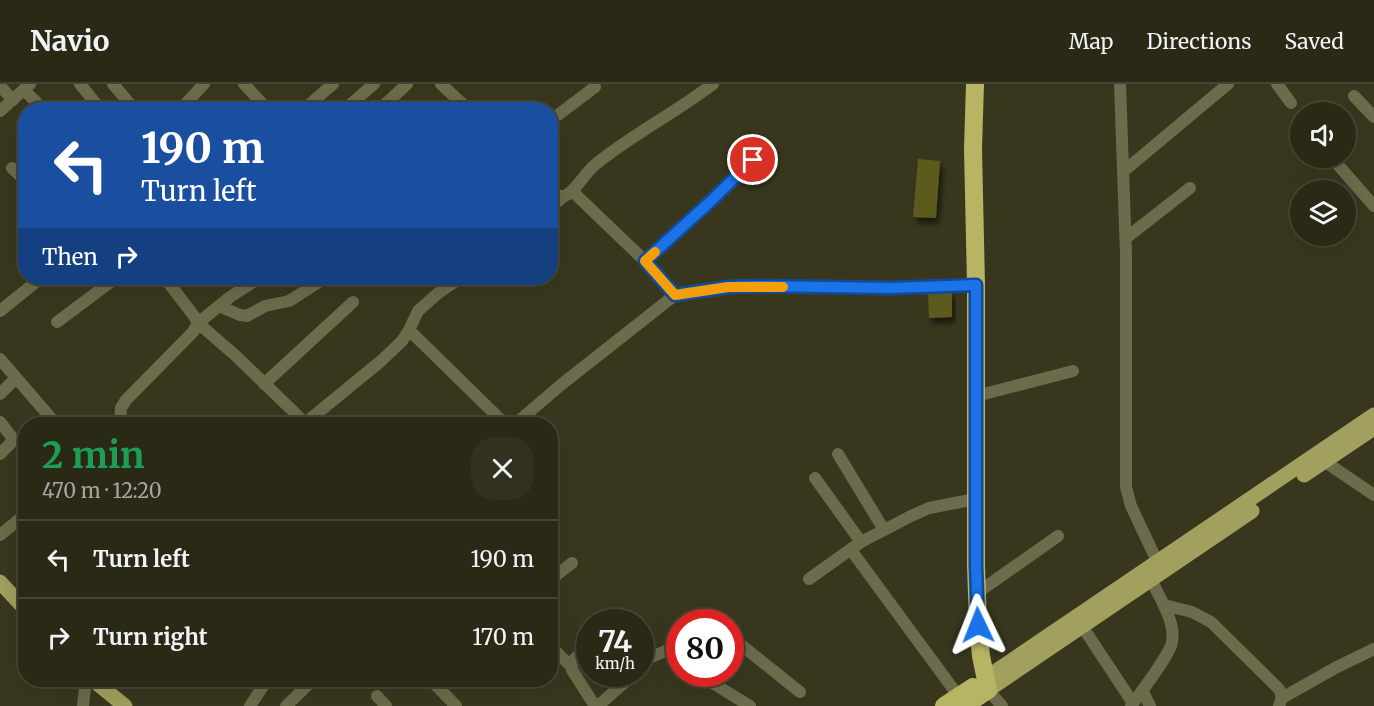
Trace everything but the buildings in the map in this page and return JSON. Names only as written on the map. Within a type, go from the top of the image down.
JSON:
[{"type":"highway","points":[[959,704],[987,684],[981,656],[976,592],[976,285],[972,149],[975,84]]},
{"type":"main road","points":[[987,684],[1082,626],[1151,579],[1320,458],[1374,415]]},
{"type":"main road","points":[[987,684],[1157,561],[1320,458],[1374,428]]},
{"type":"main road","points":[[1,584],[18,602]]},
{"type":"main road","points":[[102,687],[125,706]]},
{"type":"street","points":[[80,84],[95,102]]},
{"type":"street","points":[[113,84],[128,102]]},
{"type":"street","points":[[189,102],[204,84]]},
{"type":"street","points":[[244,84],[261,102]]},
{"type":"street","points":[[312,102],[333,84]]},
{"type":"street","points":[[353,102],[374,84]]},
{"type":"street","points":[[388,102],[407,84]]},
{"type":"street","points":[[441,84],[460,102]]},
{"type":"street","points":[[558,202],[594,165],[713,84]]},
{"type":"street","points":[[1120,84],[1126,238],[1126,487],[1131,506],[1157,561]]},
{"type":"street","points":[[1124,171],[1228,84]]},
{"type":"street","points":[[1278,84],[1290,102]]},
{"type":"street","points":[[0,86],[13,100]]},
{"type":"street","points":[[0,111],[27,87],[38,102]]},
{"type":"street","points":[[558,115],[595,87]]},
{"type":"street","points":[[1354,96],[1374,117]]},
{"type":"street","points":[[645,261],[753,160]]},
{"type":"street","points":[[12,168],[18,174]]},
{"type":"street","points":[[1341,168],[1374,206]]},
{"type":"street","points":[[1126,238],[1190,188]]},
{"type":"street","points":[[558,194],[568,194],[645,261],[675,295]]},
{"type":"street","points":[[0,311],[32,285]]},
{"type":"street","points":[[57,322],[107,285]]},
{"type":"street","points":[[170,285],[198,323],[299,417]]},
{"type":"street","points":[[121,417],[121,408],[126,400],[193,332],[198,323],[248,285]]},
{"type":"street","points":[[219,306],[248,316],[265,306],[294,298],[314,285]]},
{"type":"street","points":[[313,417],[402,341],[418,311],[450,285]]},
{"type":"street","points":[[523,417],[675,295],[728,287],[756,286],[890,288],[976,285]]},
{"type":"street","points":[[264,384],[353,302]]},
{"type":"street","points":[[409,330],[498,417]]},
{"type":"street","points":[[0,359],[50,417]]},
{"type":"street","points":[[976,396],[1073,371]]},
{"type":"street","points":[[0,394],[16,378]]},
{"type":"street","points":[[0,422],[11,436],[12,442],[0,454]]},
{"type":"street","points":[[838,454],[884,530]]},
{"type":"street","points":[[1320,458],[1374,495]]},
{"type":"street","points":[[815,478],[856,546],[959,704]]},
{"type":"street","points":[[808,579],[856,546],[929,508],[976,499]]},
{"type":"street","points":[[0,535],[18,520]]},
{"type":"street","points":[[976,592],[1058,536]]},
{"type":"street","points":[[558,574],[572,563]]},
{"type":"street","points":[[1082,626],[1132,705],[1172,644],[1173,634],[1168,614],[1151,579]]},
{"type":"street","points":[[1164,605],[1192,612],[1211,622],[1278,688],[1281,692],[1281,702]]},
{"type":"street","points":[[744,647],[800,692]]},
{"type":"street","points":[[1281,702],[1335,668],[1374,649]]},
{"type":"street","points":[[654,656],[666,651]]},
{"type":"street","points":[[558,654],[571,666],[596,706],[619,687]]},
{"type":"street","points":[[571,666],[576,658]]},
{"type":"street","points":[[987,684],[1002,706]]},
{"type":"street","points":[[82,706],[85,687]]},
{"type":"street","points":[[250,706],[262,687]]},
{"type":"street","points":[[286,706],[306,687]]},
{"type":"street","points":[[438,687],[456,706]]},
{"type":"street","points":[[719,687],[750,706]]},
{"type":"street","points":[[1142,690],[1150,706]]},
{"type":"street","points":[[377,696],[386,706]]},
{"type":"slow traffic","points":[[655,252],[645,261],[675,295],[728,287],[783,287]]},
{"type":"route","points":[[753,160],[645,261],[675,295],[728,287],[756,286],[890,288],[976,285],[978,625]]}]
